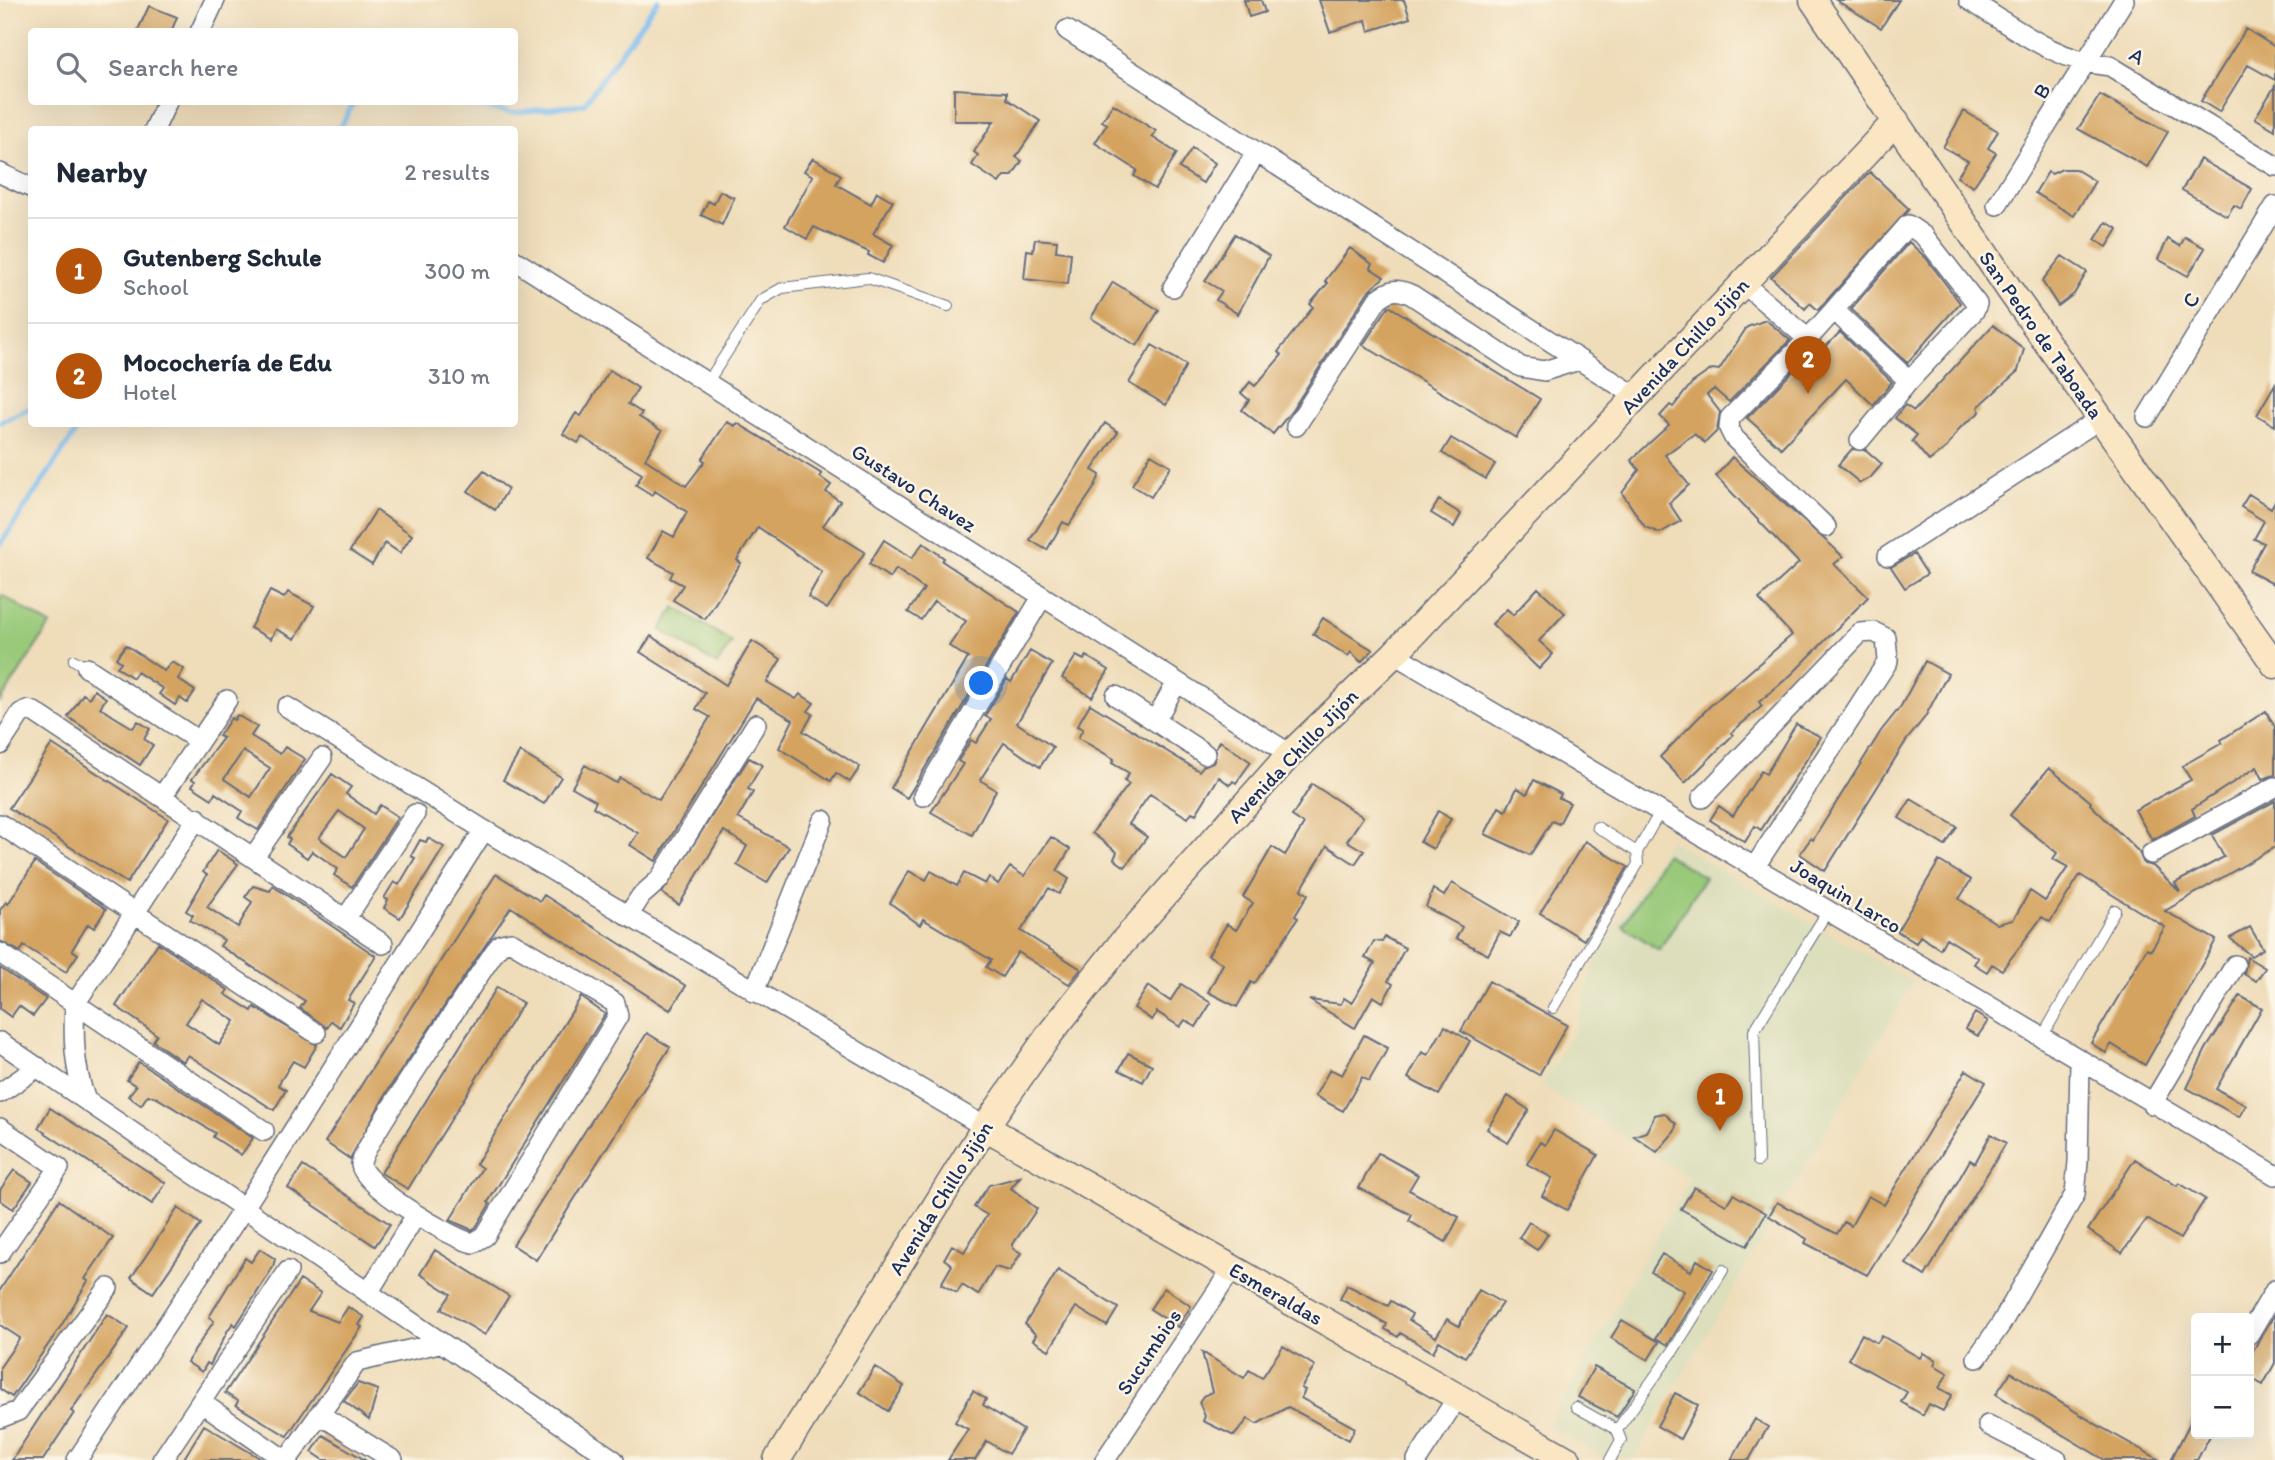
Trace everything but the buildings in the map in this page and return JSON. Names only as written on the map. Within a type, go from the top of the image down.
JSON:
[{"type":"street","points":[[202,28],[215,0]]},
{"type":"street","name":"San Pedro de Taboada","points":[[1814,0],[2100,419],[2275,666]]},
{"type":"street","name":"A","points":[[1969,0],[2060,56],[2086,64],[2110,66],[2275,166]]},
{"type":"street","name":"B","points":[[1997,205],[2124,0]]},
{"type":"street","points":[[1067,30],[1637,397]]},
{"type":"street","points":[[156,126],[166,105]]},
{"type":"street","name":"Avenida Chillo Jijón","points":[[777,1460],[985,1127],[1049,1035],[1121,944],[1290,754],[1394,654],[1896,121]]},
{"type":"street","points":[[1173,286],[1256,153]]},
{"type":"street","points":[[0,173],[28,186]]},
{"type":"street","name":"C","points":[[2147,417],[2275,206]]},
{"type":"street","points":[[1826,527],[1734,438],[1728,425],[1730,418],[1808,339],[1908,225],[1924,236],[1977,304],[1974,311],[1909,381],[1860,440]]},
{"type":"street","name":"Gustavo Chavez","points":[[518,263],[1290,754]]},
{"type":"street","points":[[1744,284],[1808,339]]},
{"type":"street","points":[[1296,426],[1378,299],[1389,290],[1400,289],[1412,295],[1521,367],[1544,371],[1579,360]]},
{"type":"street","points":[[1834,310],[1909,381]]},
{"type":"street","points":[[1888,556],[2100,419]]},
{"type":"street","points":[[923,796],[1042,597]]},
{"type":"street","points":[[1702,798],[1860,633],[1874,632],[1886,638],[1888,661],[1754,868]]},
{"type":"street","name":"Joaquìn Larco","points":[[1394,654],[2275,1175]]},
{"type":"street","points":[[81,664],[199,741]]},
{"type":"street","points":[[1156,721],[1177,682]]},
{"type":"street","points":[[1116,696],[1205,754]]},
{"type":"street","points":[[163,795],[227,700]]},
{"type":"street","points":[[287,707],[484,830],[985,1127]]},
{"type":"street","points":[[0,745],[21,713],[27,710],[34,712],[163,795],[383,944]]},
{"type":"street","points":[[628,916],[641,896],[659,880],[756,724]]},
{"type":"street","points":[[254,857],[322,758]]},
{"type":"street","points":[[2151,854],[2275,787]]},
{"type":"street","points":[[345,918],[415,814]]},
{"type":"street","points":[[85,1098],[77,1076],[73,1033],[75,1004],[197,818]]},
{"type":"street","points":[[754,992],[823,820]]},
{"type":"street","points":[[0,824],[316,1033]]},
{"type":"street","points":[[77,1460],[244,1208],[484,830]]},
{"type":"street","points":[[511,942],[519,945],[615,1003],[618,1016],[615,1025],[485,1236],[473,1244],[464,1242],[416,1215],[364,1175],[363,1156],[501,944],[511,942]]},
{"type":"street","points":[[0,953],[264,1131]]},
{"type":"street","points":[[2152,1104],[2235,965]]},
{"type":"street","points":[[0,1042],[614,1460]]},
{"type":"street","points":[[1977,1358],[2001,1324],[2075,1194],[2080,1062]]},
{"type":"street","points":[[0,1093],[38,1067]]},
{"type":"street","name":"Esmeraldas","points":[[985,1127],[1568,1460]]},
{"type":"street","points":[[0,1128],[58,1168],[0,1253]]},
{"type":"street","points":[[368,1293],[416,1215]]},
{"type":"street","name":"Sucumbios","points":[[1105,1460],[1232,1269]]},
{"type":"street","points":[[162,1460],[288,1271]]},
{"type":"street","points":[[0,1418],[18,1411],[108,1288]]},
{"type":"street","points":[[2254,1326],[2275,1290]]},
{"type":"street","points":[[202,1403],[286,1460],[357,1362],[439,1343]]},
{"type":"street","points":[[1416,1460],[1457,1398]]},
{"type":"street","points":[[319,1414],[393,1460]]},
{"type":"street","points":[[1988,1425],[2057,1460]]},
{"type":"lane","points":[[707,383],[761,300],[782,288],[868,278],[948,306]]},
{"type":"lane","points":[[1553,1008],[1638,864],[1637,852],[1660,812]]},
{"type":"lane","points":[[1597,827],[1637,852]]},
{"type":"lane","points":[[2041,1038],[2115,910]]},
{"type":"lane","points":[[1758,1161],[1754,1031],[1827,912]]},
{"type":"lane","points":[[1617,1430],[1673,1350],[1723,1270]]},
{"type":"lane","points":[[1576,1407],[1617,1430],[1621,1440],[1609,1460]]},
{"type":"shaded area","points":[[1669,840],[1913,982],[1633,1460],[1614,1455],[1608,1460],[1548,1426],[1690,1178],[1541,1085],[1576,1027],[1595,961]]},
{"type":"green space","points":[[2,595],[50,625],[0,702],[0,598]]},
{"type":"green space","points":[[675,607],[732,642],[717,665],[661,630]]},
{"type":"green space","points":[[1665,854],[1705,877],[1659,950],[1623,926]]},
{"type":"waterway","points":[[473,105],[511,113],[584,104],[658,0]]},
{"type":"waterway","points":[[341,126],[352,105]]},
{"type":"waterway","points":[[0,422],[28,409]]},
{"type":"waterway","points":[[0,545],[79,427]]},
{"type":"place","name":"Mocochería de Edu","points":[[1808,394]]},
{"type":"place","name":"Gutenberg Schule","points":[[1720,1131]]}]
